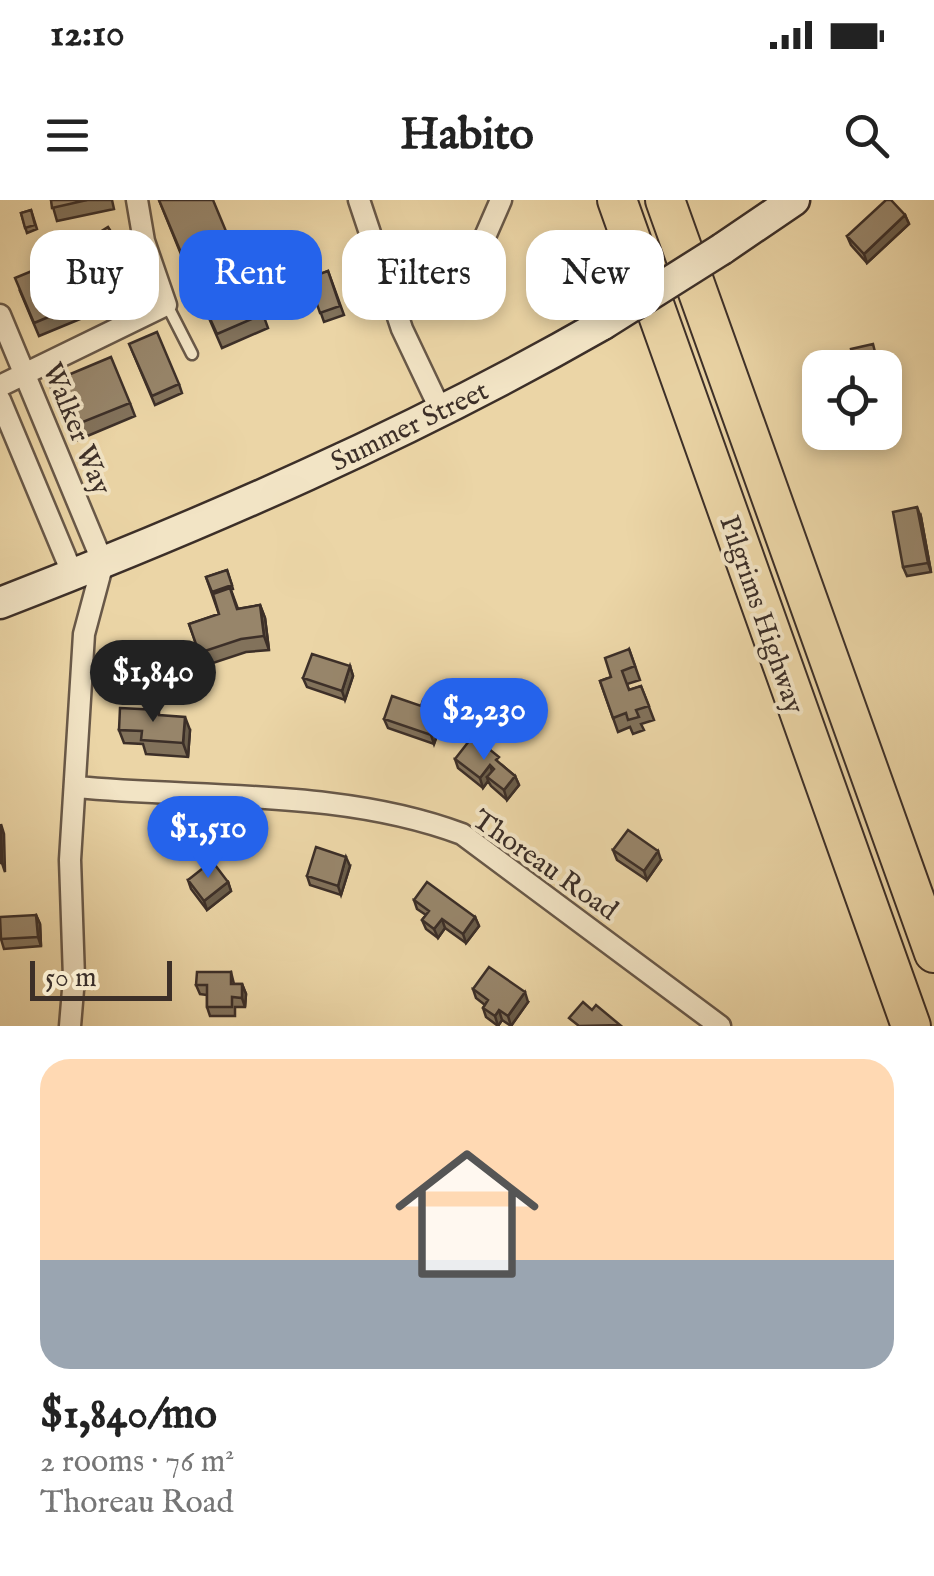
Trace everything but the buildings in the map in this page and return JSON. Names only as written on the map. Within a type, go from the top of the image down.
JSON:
[{"type":"highway","name":"Pilgrims Highway","points":[[618,200],[911,1026]]},
{"type":"highway","name":"Pilgrims Highway","points":[[670,209],[934,954]]},
{"type":"main road","name":"Summer Street","points":[[0,603],[295,481],[441,411],[603,324],[794,200]]},
{"type":"street","points":[[0,386],[166,304],[144,241],[137,200]]},
{"type":"street","points":[[358,200],[402,329],[441,411]]},
{"type":"street","points":[[488,230],[502,200]]},
{"type":"street","name":"Walker Way","points":[[0,316],[102,563]]},
{"type":"street","points":[[0,400],[73,574]]},
{"type":"street","points":[[70,1026],[74,992],[70,860],[84,634],[102,563]]},
{"type":"street","name":"Thoreau Road","points":[[76,787],[368,808],[462,834],[720,1026]]},
{"type":"lane","points":[[166,304],[192,354]]}]
